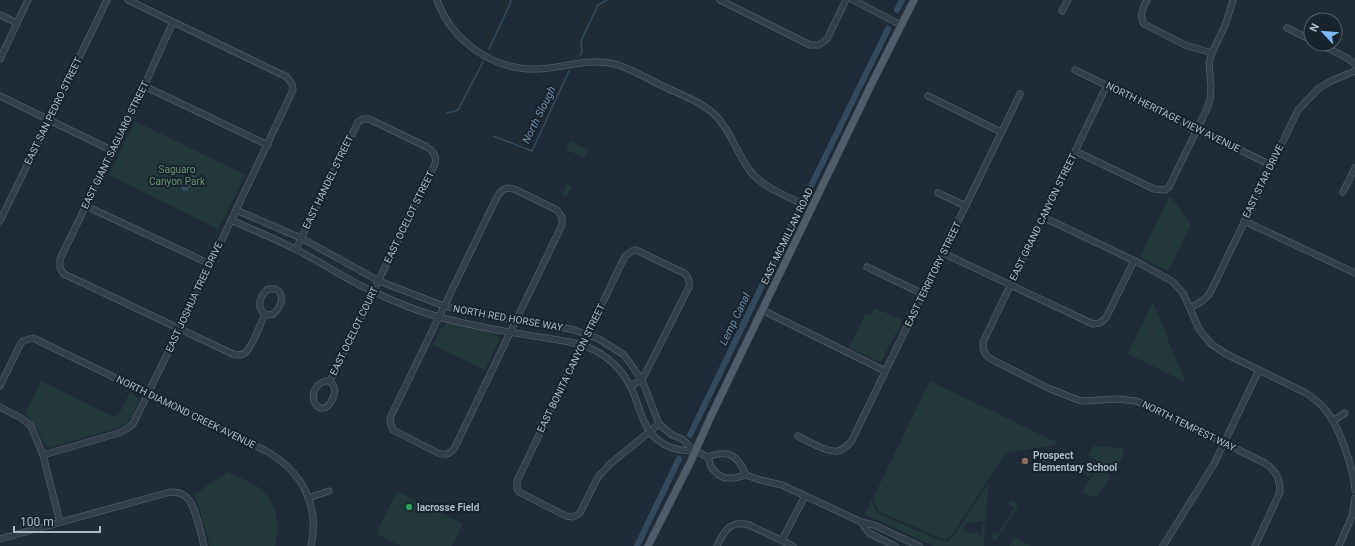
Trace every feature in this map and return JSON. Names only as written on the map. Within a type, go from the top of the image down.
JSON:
[{"type":"main road","name":"EAST MCMILLAN ROAD","points":[[648,546],[914,0]]},
{"type":"street","points":[[0,59],[28,0]]},
{"type":"street","name":"EAST SAN PEDRO STREET","points":[[0,221],[106,0]]},
{"type":"street","points":[[128,0],[173,22]]},
{"type":"street","points":[[436,0],[446,21],[460,38],[470,47],[492,60],[511,66],[537,69],[588,62],[607,63],[631,71],[706,108],[724,125],[745,164],[753,175],[769,187],[812,208]]},
{"type":"street","points":[[720,0],[810,45],[819,46],[827,39],[846,0]]},
{"type":"street","points":[[853,0],[901,25]]},
{"type":"street","points":[[1062,11],[1068,0]]},
{"type":"street","points":[[1147,0],[1141,13],[1141,18],[1144,24],[1190,46],[1212,54]]},
{"type":"street","points":[[1075,151],[1154,189],[1165,190],[1171,183],[1198,129],[1210,100],[1211,87],[1209,63],[1226,23],[1233,0]]},
{"type":"street","points":[[0,15],[17,23]]},
{"type":"street","name":"EAST JOSHUA TREE DRIVE","points":[[43,455],[124,431],[133,424],[180,328],[230,220],[268,146],[293,90],[292,84],[286,77],[173,22]]},
{"type":"street","name":"EAST GIANT SAGUARO STREET","points":[[173,22],[144,86],[60,259],[60,268],[64,274],[180,328]]},
{"type":"street","points":[[1287,28],[1303,36]]},
{"type":"street","points":[[1335,52],[1355,64]]},
{"type":"street","name":"NORTH HERITAGE VIEW AVENUE","points":[[1075,70],[1271,165]]},
{"type":"street","name":"EAST STAR DRIVE","points":[[1190,308],[1200,303],[1208,296],[1295,115],[1302,104],[1319,88],[1330,81],[1355,71]]},
{"type":"street","name":"EAST GRAND CANYON STREET","points":[[983,349],[983,342],[1107,85]]},
{"type":"street","points":[[144,86],[268,146]]},
{"type":"street","name":"EAST TERRITORY STREET","points":[[798,436],[829,451],[836,452],[851,442],[1020,94]]},
{"type":"street","points":[[0,96],[113,151]]},
{"type":"street","points":[[928,96],[1001,132]]},
{"type":"street","name":"EAST OCELOT STREET","points":[[363,119],[369,119],[427,147],[434,152],[436,158],[379,281]]},
{"type":"street","name":"EAST HANDEL STREET","points":[[296,249],[356,124],[363,119]]},
{"type":"street","points":[[1343,192],[1353,178],[1355,168]]},
{"type":"street","points":[[503,189],[514,189],[557,210],[562,217],[562,225],[516,321],[454,450],[445,455],[438,453],[398,433],[391,426],[391,416],[496,199],[503,189]]},
{"type":"street","points":[[938,193],[966,206]]},
{"type":"street","points":[[86,206],[210,264]]},
{"type":"street","name":"NORTH RED HORSE WAY","points":[[236,210],[301,238],[379,281],[444,306],[516,321],[561,327],[588,335],[609,345],[624,355],[642,380],[659,424],[672,435],[682,439],[695,451],[708,457]]},
{"type":"street","points":[[1043,217],[1172,281],[1183,293],[1199,329],[1211,344],[1226,354],[1313,398],[1324,408],[1333,421],[1345,448],[1353,474],[1355,490]]},
{"type":"street","name":"NORTH RED HORSE WAY","points":[[230,220],[296,249],[373,292],[439,317],[465,324],[582,345],[599,352],[613,363],[630,386],[643,420],[650,431],[660,441],[670,447],[681,451],[695,451]]},
{"type":"street","points":[[1244,220],[1355,273]]},
{"type":"street","name":"EAST BONITA CANYON STREET","points":[[642,380],[689,287],[689,279],[684,273],[640,251],[632,251],[625,256],[517,481],[517,488],[522,494],[566,516],[574,516],[580,513],[598,477],[610,464],[650,431]]},
{"type":"street","points":[[943,253],[1090,324],[1100,323],[1106,318],[1134,261]]},
{"type":"street","points":[[867,267],[922,294]]},
{"type":"street","name":"EAST OCELOT COURT","points":[[330,381],[379,281]]},
{"type":"street","points":[[268,289],[276,290],[281,294],[281,302],[273,314],[265,314],[261,312],[260,301],[268,289]]},
{"type":"street","points":[[762,310],[885,372]]},
{"type":"street","points":[[180,328],[235,355],[240,355],[249,348],[265,314]]},
{"type":"street","name":"NORTH DIAMOND CREEK AVENUE","points":[[0,386],[23,341],[28,339],[37,340],[279,458],[296,476],[303,486],[308,498],[314,523],[311,546]]},
{"type":"street","name":"NORTH TEMPEST WAY","points":[[983,349],[985,354],[991,359],[1068,397],[1081,401],[1118,399],[1136,401],[1265,463],[1273,469],[1279,478],[1280,492],[1255,546]]},
{"type":"street","points":[[1163,546],[1211,468],[1259,370]]},
{"type":"street","points":[[630,386],[642,380]]},
{"type":"street","name":"EAST OCELOT COURT","points":[[330,381],[335,386],[335,392],[330,404],[320,408],[315,405],[313,395],[320,382],[330,381]]},
{"type":"street","points":[[0,407],[21,418],[31,426],[43,455],[60,522]]},
{"type":"street","points":[[1333,421],[1346,413]]},
{"type":"street","points":[[650,431],[659,424]]},
{"type":"street","points":[[746,474],[734,478],[724,478],[714,471],[708,457],[718,453],[729,454],[738,461],[746,474],[760,480],[789,488],[861,522],[874,525],[919,546]]},
{"type":"street","points":[[308,498],[329,491]]},
{"type":"street","points":[[0,539],[170,492],[179,492],[187,496],[192,504],[204,546]]},
{"type":"street","points":[[782,540],[805,496]]},
{"type":"street","points":[[1339,546],[1352,516],[1355,498]]},
{"type":"street","points":[[861,522],[870,533],[895,546]]},
{"type":"street","points":[[717,546],[722,535],[728,528],[734,524],[741,523],[749,524],[793,546]]},
{"type":"green space","name":"Saguaro Canyon Park","points":[[135,121],[245,175],[218,229],[109,175]]},
{"type":"green space","points":[[570,141],[588,150],[584,158],[566,149]]},
{"type":"green space","points":[[567,184],[572,186],[566,197],[562,194]]},
{"type":"green space","points":[[1169,197],[1171,197],[1191,224],[1168,271],[1140,257]]},
{"type":"green space","points":[[1153,302],[1185,382],[1128,354]]},
{"type":"green space","points":[[875,308],[902,320],[899,331],[895,334],[882,360],[879,362],[849,348],[866,313],[871,316]]},
{"type":"green space","points":[[447,322],[498,332],[497,335],[500,338],[485,370],[433,345],[442,327],[446,326]]},
{"type":"green space","points":[[41,381],[114,417],[119,414],[130,392],[135,395],[139,401],[131,418],[123,426],[49,448],[44,444],[37,428],[25,414]]},
{"type":"green space","points":[[930,381],[1056,442],[1055,445],[1011,452],[1004,456],[951,536],[945,540],[880,512],[874,498]]},
{"type":"green space","points":[[1093,446],[1123,448],[1124,454],[1113,471],[1088,455]]},
{"type":"green space","points":[[1043,452],[1053,459],[1049,466],[1038,460]]},
{"type":"green space","points":[[1085,463],[1095,469],[1089,477],[1080,472]]},
{"type":"green space","points":[[1097,468],[1111,476],[1099,495],[1091,497],[1082,492]]},
{"type":"green space","points":[[228,472],[258,487],[270,499],[276,514],[277,522],[277,538],[275,546],[210,546],[197,501],[193,495]]},
{"type":"green space","points":[[988,484],[986,521],[965,523],[964,532],[978,533],[978,536],[981,536],[983,524],[985,524],[984,546],[933,546],[864,515],[872,499],[874,508],[879,514],[938,540],[948,542],[956,533]]},
{"type":"green space","name":"lacrosse Field","points":[[397,491],[463,524],[452,546],[401,546],[376,534]]},
{"type":"green space","points":[[1012,501],[1017,504],[1017,508],[996,540],[994,540],[992,537],[993,533],[995,532],[998,534],[1014,508],[1008,504]]},
{"type":"green space","points":[[1015,537],[1030,546],[1009,546]]},
{"type":"water","points":[[193,175],[199,178],[199,184],[195,187],[190,186],[188,190],[183,191],[180,185],[181,181]]},
{"type":"waterway","name":"North Slough","points":[[489,49],[511,0]]},
{"type":"waterway","name":"North Slough","points":[[580,55],[582,52],[581,41],[598,5],[607,0]]},
{"type":"waterway","name":"Lemp Canal","points":[[897,10],[902,0]]},
{"type":"waterway","name":"Lemp Canal","points":[[807,194],[888,29]]},
{"type":"waterway","name":"North Slough","points":[[447,113],[458,110],[483,62]]},
{"type":"waterway","name":"North Slough","points":[[493,136],[532,151],[569,71]]},
{"type":"waterway","name":"Lemp Canal","points":[[690,435],[798,211]]},
{"type":"waterway","name":"Lemp Canal","points":[[637,546],[679,459]]},
{"type":"place","name":"Prospect Elementary School","points":[[1025,461]]},
{"type":"place","name":"lacrosse Field","points":[[409,507]]}]
